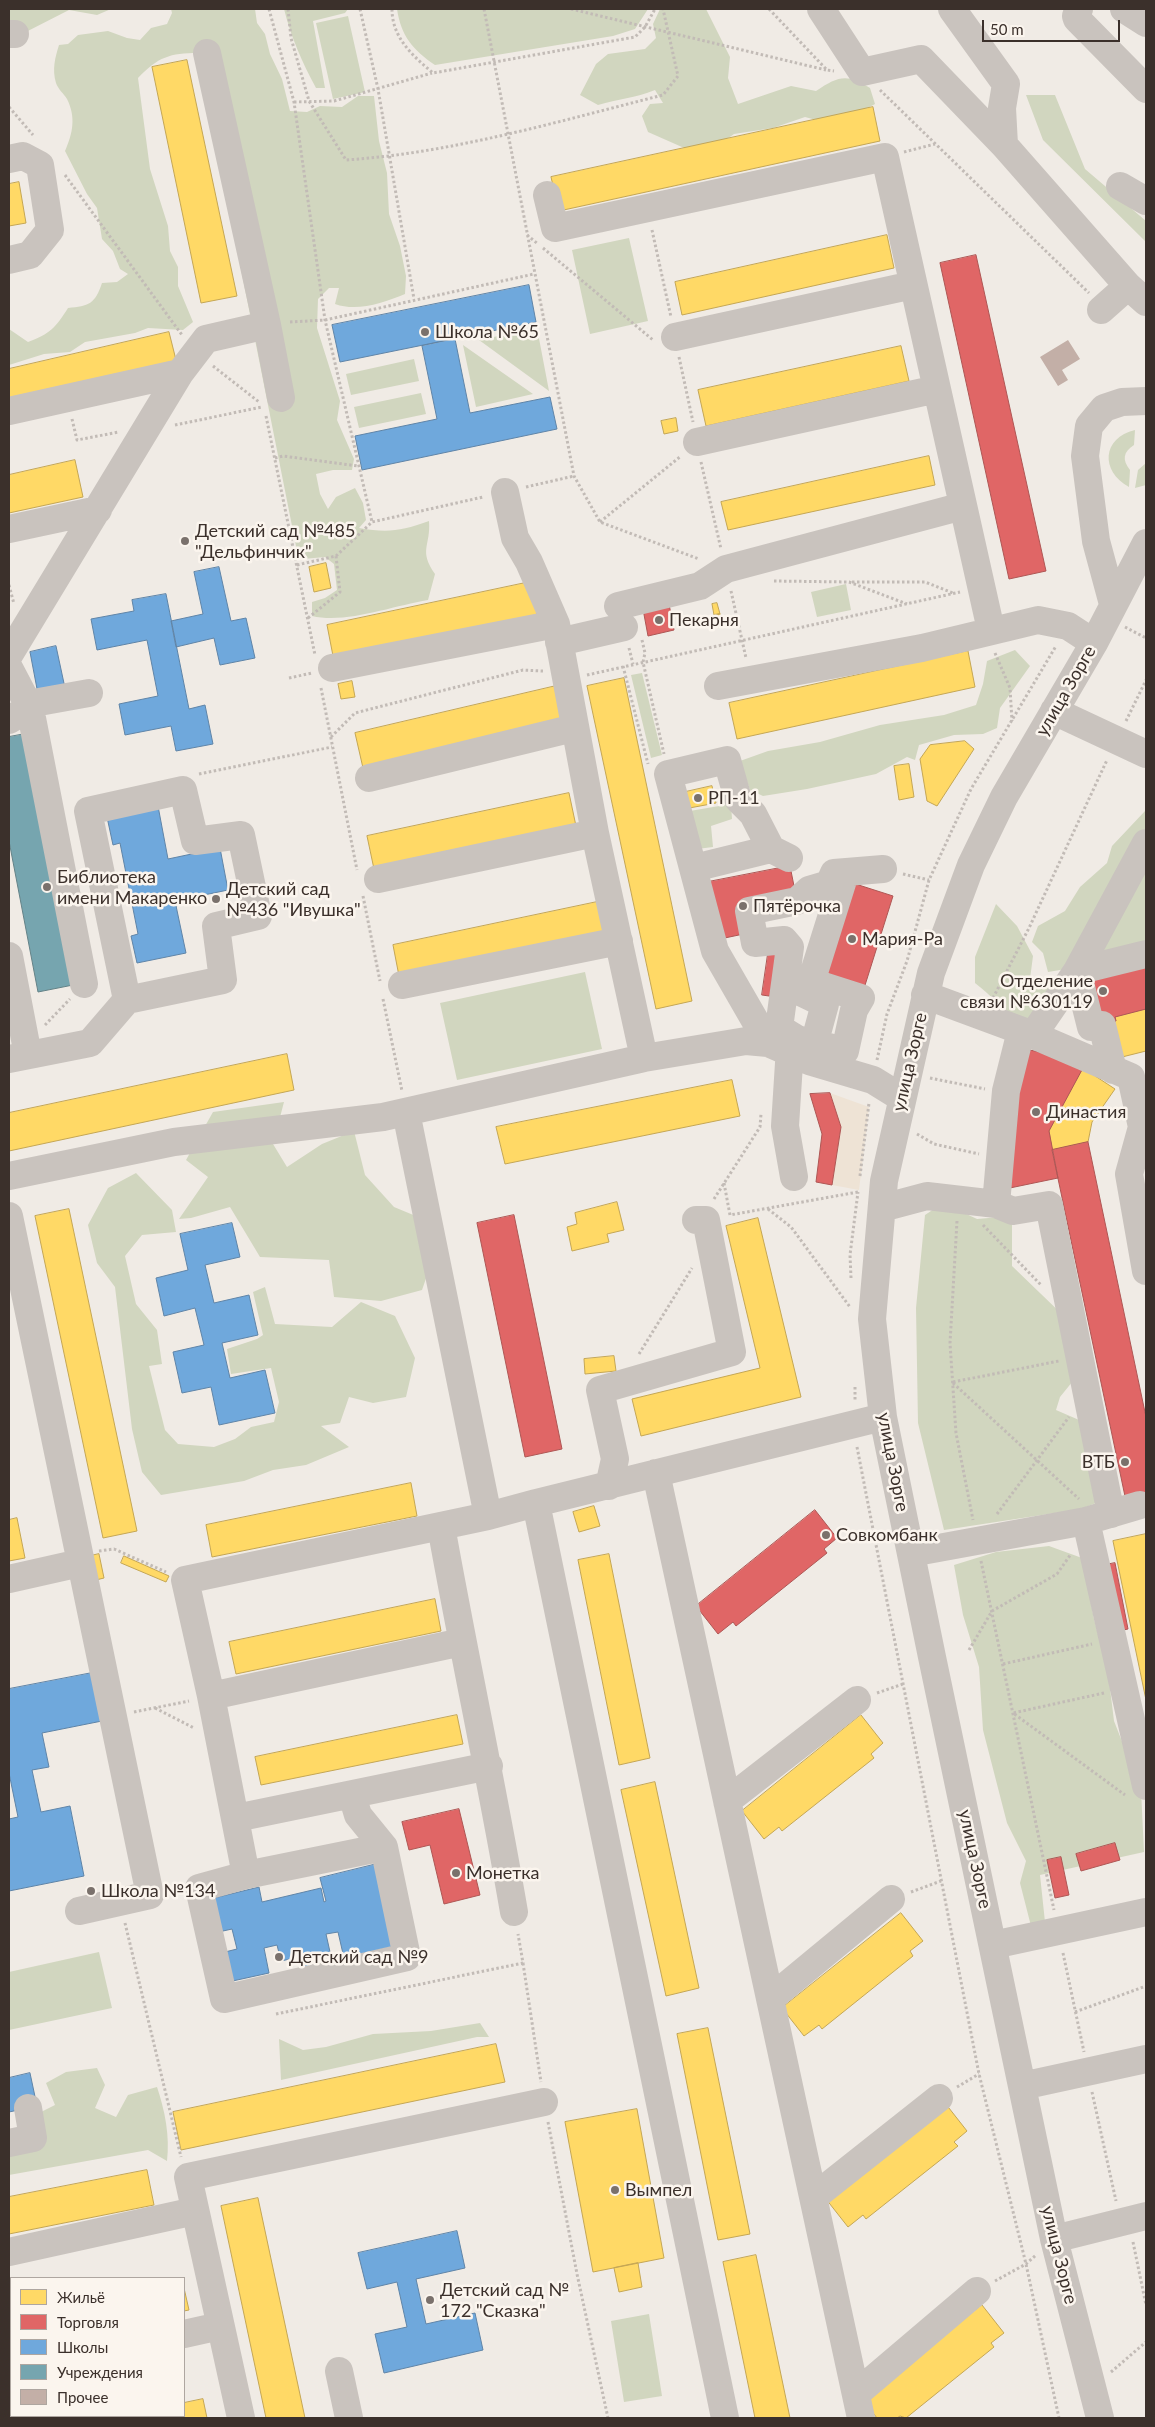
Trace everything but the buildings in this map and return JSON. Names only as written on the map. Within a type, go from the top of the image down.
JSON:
[{"type":"street","points":[[821,9],[862,72],[920,59],[1004,144],[1137,294],[1102,309]]},
{"type":"street","points":[[952,9],[1006,84],[1002,108],[1004,144]]},
{"type":"street","points":[[1079,9],[1076,16],[1078,19],[1146,89]]},
{"type":"street","points":[[1124,9],[1146,23]]},
{"type":"street","points":[[207,53],[281,398]]},
{"type":"street","points":[[9,159],[23,156],[40,165],[50,230],[30,255],[9,260]]},
{"type":"street","points":[[547,194],[555,228],[884,157],[991,630]]},
{"type":"street","points":[[1120,186],[1146,201]]},
{"type":"street","points":[[669,346],[913,285]]},
{"type":"street","points":[[84,984],[19,714],[10,654],[188,363],[206,339],[266,325]]},
{"type":"street","points":[[9,410],[188,363]]},
{"type":"street","points":[[697,442],[937,390]]},
{"type":"street","points":[[1118,615],[1096,541],[1085,456],[1088,426],[1104,408],[1122,402],[1146,401]]},
{"type":"street","points":[[505,492],[515,538],[529,562],[557,633],[595,833],[644,1058]]},
{"type":"street","points":[[323,670],[628,623],[700,586],[726,569],[963,506]]},
{"type":"street","points":[[9,529],[98,510]]},
{"type":"street","name":"улица Зорге","points":[[1100,2418],[1054,2239],[911,1553],[883,1417],[872,1319],[884,1181],[925,995],[971,865],[1004,797],[1094,643],[1118,615],[1146,543]]},
{"type":"street","points":[[718,686],[920,642],[1038,620],[1068,626],[1094,643]]},
{"type":"street","points":[[19,714],[40,702],[89,693]]},
{"type":"street","points":[[1054,711],[1146,754]]},
{"type":"street","points":[[368,778],[574,728]]},
{"type":"street","points":[[694,868],[780,854],[753,814],[738,799],[727,760],[668,774],[715,951],[796,1050],[873,1080],[902,1096]]},
{"type":"street","points":[[9,956],[18,1057],[90,1043],[127,1000],[223,980],[216,926],[258,916],[241,835],[195,841],[183,790],[88,811],[127,1000]]},
{"type":"street","points":[[366,882],[595,833]]},
{"type":"street","points":[[996,1204],[1006,1091],[1027,1033],[1077,971],[1146,843]]},
{"type":"street","points":[[794,1177],[785,1126],[789,1063],[825,1004],[794,990],[834,873],[883,870]]},
{"type":"street","points":[[9,1176],[174,1142],[383,1117],[644,1058],[746,1041],[796,1050],[845,1051],[854,1010],[861,998],[811,982],[843,880],[809,890],[797,901],[749,911],[755,943],[784,940],[790,947],[779,1028],[797,1039],[796,1050]]},
{"type":"street","points":[[715,951],[736,942],[787,929],[799,909]]},
{"type":"street","points":[[389,989],[619,941]]},
{"type":"street","points":[[1077,971],[1146,954]]},
{"type":"street","points":[[1077,971],[1091,1028],[1102,1025],[1113,1070]]},
{"type":"street","points":[[925,995],[956,1017],[985,1026],[1027,1033],[1131,1077],[1142,1127],[1128,1174],[1146,1271]]},
{"type":"street","points":[[406,1112],[488,1516]]},
{"type":"street","points":[[882,1208],[928,1188],[959,1193],[1012,1211],[1049,1205],[1087,1393],[1098,1517],[1113,1639],[1124,1688],[1138,1793]]},
{"type":"street","points":[[9,1216],[150,1895],[79,1910]]},
{"type":"street","points":[[609,1486],[615,1459],[600,1390],[732,1352],[712,1253],[702,1218]]},
{"type":"street","points":[[246,1876],[221,1742],[185,1580],[488,1516],[856,1422],[883,1417]]},
{"type":"street","points":[[656,1473],[859,2406]]},
{"type":"street","points":[[536,1504],[725,2418]]},
{"type":"street","points":[[911,1553],[1098,1517],[1140,1505]]},
{"type":"street","points":[[441,1526],[462,1642],[489,1766],[514,1912]]},
{"type":"street","points":[[9,1578],[79,1558]]},
{"type":"street","points":[[211,1696],[462,1642]]},
{"type":"street","points":[[727,1801],[857,1700]]},
{"type":"street","points":[[236,1818],[489,1766]]},
{"type":"street","points":[[352,1795],[358,1814],[384,1847],[407,1957],[224,1999],[199,1888],[246,1876],[384,1847]]},
{"type":"street","points":[[770,1999],[891,1899]]},
{"type":"street","points":[[993,1945],[1146,1912]]},
{"type":"street","points":[[1022,2086],[1146,2059]]},
{"type":"street","points":[[814,2197],[939,2098]]},
{"type":"street","points":[[241,2418],[188,2177],[544,2102]]},
{"type":"street","points":[[9,2143],[33,2138],[28,2108]]},
{"type":"street","points":[[9,2252],[195,2211]]},
{"type":"street","points":[[1054,2239],[1139,2225]]},
{"type":"street","points":[[859,2406],[978,2291]]},
{"type":"street","points":[[185,2334],[220,2326]]},
{"type":"street","points":[[339,2372],[349,2418]]},
{"type":"path","points":[[269,9],[294,102],[325,320],[372,522]]},
{"type":"path","points":[[288,9],[291,38],[309,102],[346,160],[390,157],[508,133],[663,95],[678,76],[663,9]]},
{"type":"path","points":[[360,9],[378,89],[414,299]]},
{"type":"path","points":[[392,9],[395,30],[410,53],[433,73]]},
{"type":"path","points":[[297,565],[336,556],[372,522],[574,476],[484,9]]},
{"type":"path","points":[[572,9],[827,70],[862,72],[1102,309]]},
{"type":"path","points":[[294,102],[334,101],[433,73],[634,37],[645,27],[655,9]]},
{"type":"path","points":[[769,9],[827,70]]},
{"type":"path","points":[[9,107],[37,139]]},
{"type":"path","points":[[884,157],[935,144]]},
{"type":"path","points":[[61,169],[188,363],[265,407],[308,618],[323,670],[332,737],[389,989],[406,1112]]},
{"type":"path","points":[[647,208],[669,346],[681,363]]},
{"type":"path","points":[[527,235],[669,346],[681,363],[750,679]]},
{"type":"path","points":[[266,325],[325,320],[534,274]]},
{"type":"path","points":[[600,522],[697,442]]},
{"type":"path","points":[[275,458],[283,456],[358,466]]},
{"type":"path","points":[[308,618],[340,592],[336,556]]},
{"type":"path","points":[[849,582],[925,582],[954,594]]},
{"type":"path","points":[[332,737],[355,713],[523,670],[548,672],[566,680],[742,639],[982,588]]},
{"type":"path","points":[[1118,615],[1146,638]]},
{"type":"path","points":[[628,623],[645,653],[643,662],[668,774]]},
{"type":"path","points":[[851,1282],[850,1255],[873,1080],[887,1014],[907,961],[929,880],[971,789],[1068,626]]},
{"type":"path","points":[[991,630],[994,651],[1010,688],[1012,722]]},
{"type":"path","points":[[623,666],[648,765],[668,774]]},
{"type":"path","points":[[985,1026],[1146,680]]},
{"type":"path","points":[[43,1026],[84,984]]},
{"type":"path","points":[[1000,1158],[934,1144],[905,1127],[902,1096],[976,1088],[1006,1091]]},
{"type":"path","points":[[702,1218],[760,1127],[762,1110]]},
{"type":"path","points":[[724,1183],[730,1215],[858,1192]]},
{"type":"path","points":[[959,1193],[1045,1289]]},
{"type":"path","points":[[959,1193],[950,1343],[956,1433],[1058,1931],[1116,2202]]},
{"type":"path","points":[[768,1209],[791,1227],[852,1310],[852,1300]]},
{"type":"path","points":[[637,1357],[694,1264],[712,1253]]},
{"type":"path","points":[[953,1382],[1080,1356]]},
{"type":"path","points":[[953,1382],[1098,1517],[1057,1574],[992,1612],[969,1650]]},
{"type":"path","points":[[855,1385],[858,1455],[979,2074],[1026,2264],[1059,2418]]},
{"type":"path","points":[[977,1540],[1087,1393]]},
{"type":"path","points":[[79,1558],[114,1549],[185,1580]]},
{"type":"path","points":[[1003,1664],[1113,1639]]},
{"type":"path","points":[[857,1700],[903,1684]]},
{"type":"path","points":[[1013,1713],[1124,1688]]},
{"type":"path","points":[[114,1716],[211,1696]]},
{"type":"path","points":[[154,1708],[221,1742]]},
{"type":"path","points":[[1013,1713],[1138,1793]]},
{"type":"path","points":[[891,1899],[941,1881]]},
{"type":"path","points":[[120,1902],[179,2152],[188,2177]]},
{"type":"path","points":[[514,1912],[544,2102],[577,2274],[608,2418]]},
{"type":"path","points":[[276,2014],[523,1963]]},
{"type":"path","points":[[1075,2012],[1146,1986]]},
{"type":"path","points":[[1139,2225],[1146,2305]]},
{"type":"path","points":[[978,2291],[1026,2264],[1054,2239]]},
{"type":"path","points":[[1107,2376],[1146,2342]]},
{"type":"green space","points":[[9,9],[111,9],[97,15],[69,10],[20,35],[9,31]]},
{"type":"green space","points":[[171,9],[255,9],[257,23],[265,34],[270,54],[282,79],[290,111],[307,112],[320,106],[342,107],[358,96],[374,96],[379,141],[387,173],[389,214],[400,246],[406,276],[405,294],[361,307],[335,304],[339,288],[329,288],[318,299],[317,328],[340,401],[337,420],[354,459],[352,470],[333,470],[316,474],[320,494],[328,509],[336,497],[355,488],[363,503],[366,520],[359,528],[394,530],[429,521],[426,553],[435,574],[428,600],[354,616],[325,618],[312,616],[312,602],[325,598],[337,590],[334,564],[325,557],[303,559],[298,556],[198,53],[172,55],[152,65],[138,78],[150,169],[168,226],[170,251],[178,267],[178,286],[193,322],[183,330],[148,328],[135,333],[85,342],[70,352],[44,354],[9,365],[9,329],[28,342],[36,339],[52,329],[68,308],[86,305],[94,300],[102,283],[117,282],[128,274],[120,269],[113,251],[102,239],[97,208],[87,194],[65,151],[72,131],[72,112],[67,99],[56,83],[54,73],[54,64],[59,45],[68,44],[78,35],[108,31],[127,38],[140,40],[151,28],[167,24],[172,13]]},
{"type":"green space","points":[[284,9],[348,9],[345,13],[313,21],[325,88],[316,88],[302,59]]},
{"type":"green space","points":[[397,9],[648,9],[635,29],[613,36],[435,65],[420,54],[409,41],[399,19]]},
{"type":"green space","points":[[660,9],[706,9],[730,57],[728,78],[738,104],[791,86],[816,91],[830,82],[849,78],[870,88],[875,104],[858,113],[820,121],[805,117],[773,128],[734,134],[720,144],[691,151],[648,132],[642,116],[650,104],[663,103],[655,90],[598,105],[580,95],[596,64],[608,54],[645,49],[656,38],[653,24]]},
{"type":"green space","points":[[348,16],[365,92],[333,99],[316,23]]},
{"type":"green space","points":[[1026,95],[1055,95],[1085,169],[1146,221],[1146,242],[1043,140]]},
{"type":"green space","points":[[629,238],[648,321],[590,334],[572,250]]},
{"type":"green space","points":[[537,328],[549,391],[479,340]]},
{"type":"green space","points":[[463,345],[533,394],[476,407]]},
{"type":"green space","points":[[414,359],[419,381],[351,395],[346,374]]},
{"type":"green space","points":[[421,393],[426,414],[359,428],[354,407]]},
{"type":"green space","points":[[1135,430],[1134,445],[1125,456],[1130,470],[1129,487],[1113,472],[1109,464],[1109,456],[1111,447],[1116,440],[1124,434]]},
{"type":"green space","points":[[1146,463],[1146,485],[1135,488],[1138,470]]},
{"type":"green space","points":[[846,584],[851,610],[817,617],[811,592]]},
{"type":"green space","points":[[1015,650],[1030,666],[1000,708],[997,728],[983,734],[954,735],[919,745],[915,760],[907,757],[876,774],[807,789],[763,796],[750,790],[740,761],[768,751],[820,742],[880,725],[944,715],[976,705],[983,684],[987,661]]},
{"type":"green space","points":[[642,673],[662,755],[651,758],[631,675]]},
{"type":"green space","points":[[1146,802],[1146,946],[1084,966],[1048,972],[1043,953],[1032,942],[1038,926],[1065,911],[1080,887],[1107,863],[1112,846],[1145,811]]},
{"type":"green space","points":[[731,804],[732,819],[711,826],[713,847],[697,849],[684,812]]},
{"type":"green space","points":[[996,904],[1017,926],[1033,956],[1030,979],[1053,987],[1036,1017],[1023,1022],[975,983],[975,957]]},
{"type":"green space","points":[[585,972],[602,1049],[457,1080],[440,1003]]},
{"type":"green space","points":[[284,1102],[273,1144],[287,1167],[322,1144],[354,1131],[365,1175],[394,1207],[423,1219],[431,1264],[422,1290],[381,1301],[334,1297],[329,1260],[260,1257],[230,1207],[191,1218],[179,1219],[208,1177],[186,1160],[213,1112]]},
{"type":"green space","points":[[136,1173],[172,1210],[176,1232],[142,1235],[125,1256],[136,1304],[157,1330],[162,1364],[149,1366],[165,1430],[178,1444],[214,1447],[235,1439],[251,1427],[274,1422],[279,1402],[271,1368],[231,1374],[227,1349],[257,1339],[263,1335],[253,1292],[265,1287],[275,1324],[332,1327],[361,1302],[395,1316],[415,1358],[406,1397],[373,1403],[349,1397],[340,1423],[321,1426],[349,1447],[306,1465],[273,1470],[244,1481],[161,1495],[142,1472],[132,1429],[115,1287],[97,1263],[88,1225],[108,1188]]},
{"type":"green space","points":[[943,1203],[977,1219],[1012,1216],[1012,1266],[1069,1321],[1077,1376],[1060,1397],[1056,1410],[1086,1423],[1101,1501],[1081,1509],[944,1530],[918,1423],[916,1308],[925,1215]]},
{"type":"green space","points":[[1049,1546],[1082,1558],[1094,1619],[1108,1672],[1114,1721],[1141,1790],[1144,1852],[1040,1875],[1045,1922],[1031,1926],[1020,1883],[1026,1861],[1007,1823],[983,1730],[979,1667],[963,1615],[954,1565],[996,1552]]},
{"type":"green space","points":[[99,1952],[112,2008],[9,2030],[9,1972]]},
{"type":"green space","points":[[480,2023],[489,2037],[477,2037],[281,2080],[279,2039],[303,2050],[326,2047],[373,2034],[431,2031]]},
{"type":"green space","points":[[97,2068],[105,2085],[95,2108],[116,2117],[128,2095],[157,2087],[166,2124],[168,2142],[167,2161],[148,2150],[9,2175],[9,2147],[27,2119],[55,2105],[46,2083],[66,2072]]},
{"type":"green space","points":[[649,2314],[662,2396],[624,2402],[611,2321]]},
{"type":"shaded area","points":[[830,1093],[869,1107],[859,1190],[832,1185],[841,1127]]},
{"type":"place","name":"Школа №65","points":[[425,332]]},
{"type":"place","name":"Детский сад №485 \"Дельфинчик\"","points":[[185,541]]},
{"type":"place","name":"Пекарня","points":[[659,620]]},
{"type":"place","name":"РП-11","points":[[698,798]]},
{"type":"place","name":"Библиотека имени Макаренко","points":[[47,887]]},
{"type":"place","name":"Детский сад №436 \"Ивушка\"","points":[[216,899]]},
{"type":"place","name":"Пятёрочка","points":[[743,906]]},
{"type":"place","name":"Мария-Ра","points":[[852,939]]},
{"type":"place","name":"Отделение связи №630119","points":[[1103,991]]},
{"type":"place","name":"Династия","points":[[1036,1112]]},
{"type":"place","name":"ВТБ","points":[[1125,1462]]},
{"type":"place","name":"Совкомбанк","points":[[826,1535]]},
{"type":"place","name":"Монетка","points":[[456,1873]]},
{"type":"place","name":"Школа №134","points":[[91,1891]]},
{"type":"place","name":"Детский сад №9","points":[[279,1957]]},
{"type":"place","name":"Вымпел","points":[[615,2190]]},
{"type":"place","name":"Детский сад № 172 \"Сказка\"","points":[[430,2300]]}]
